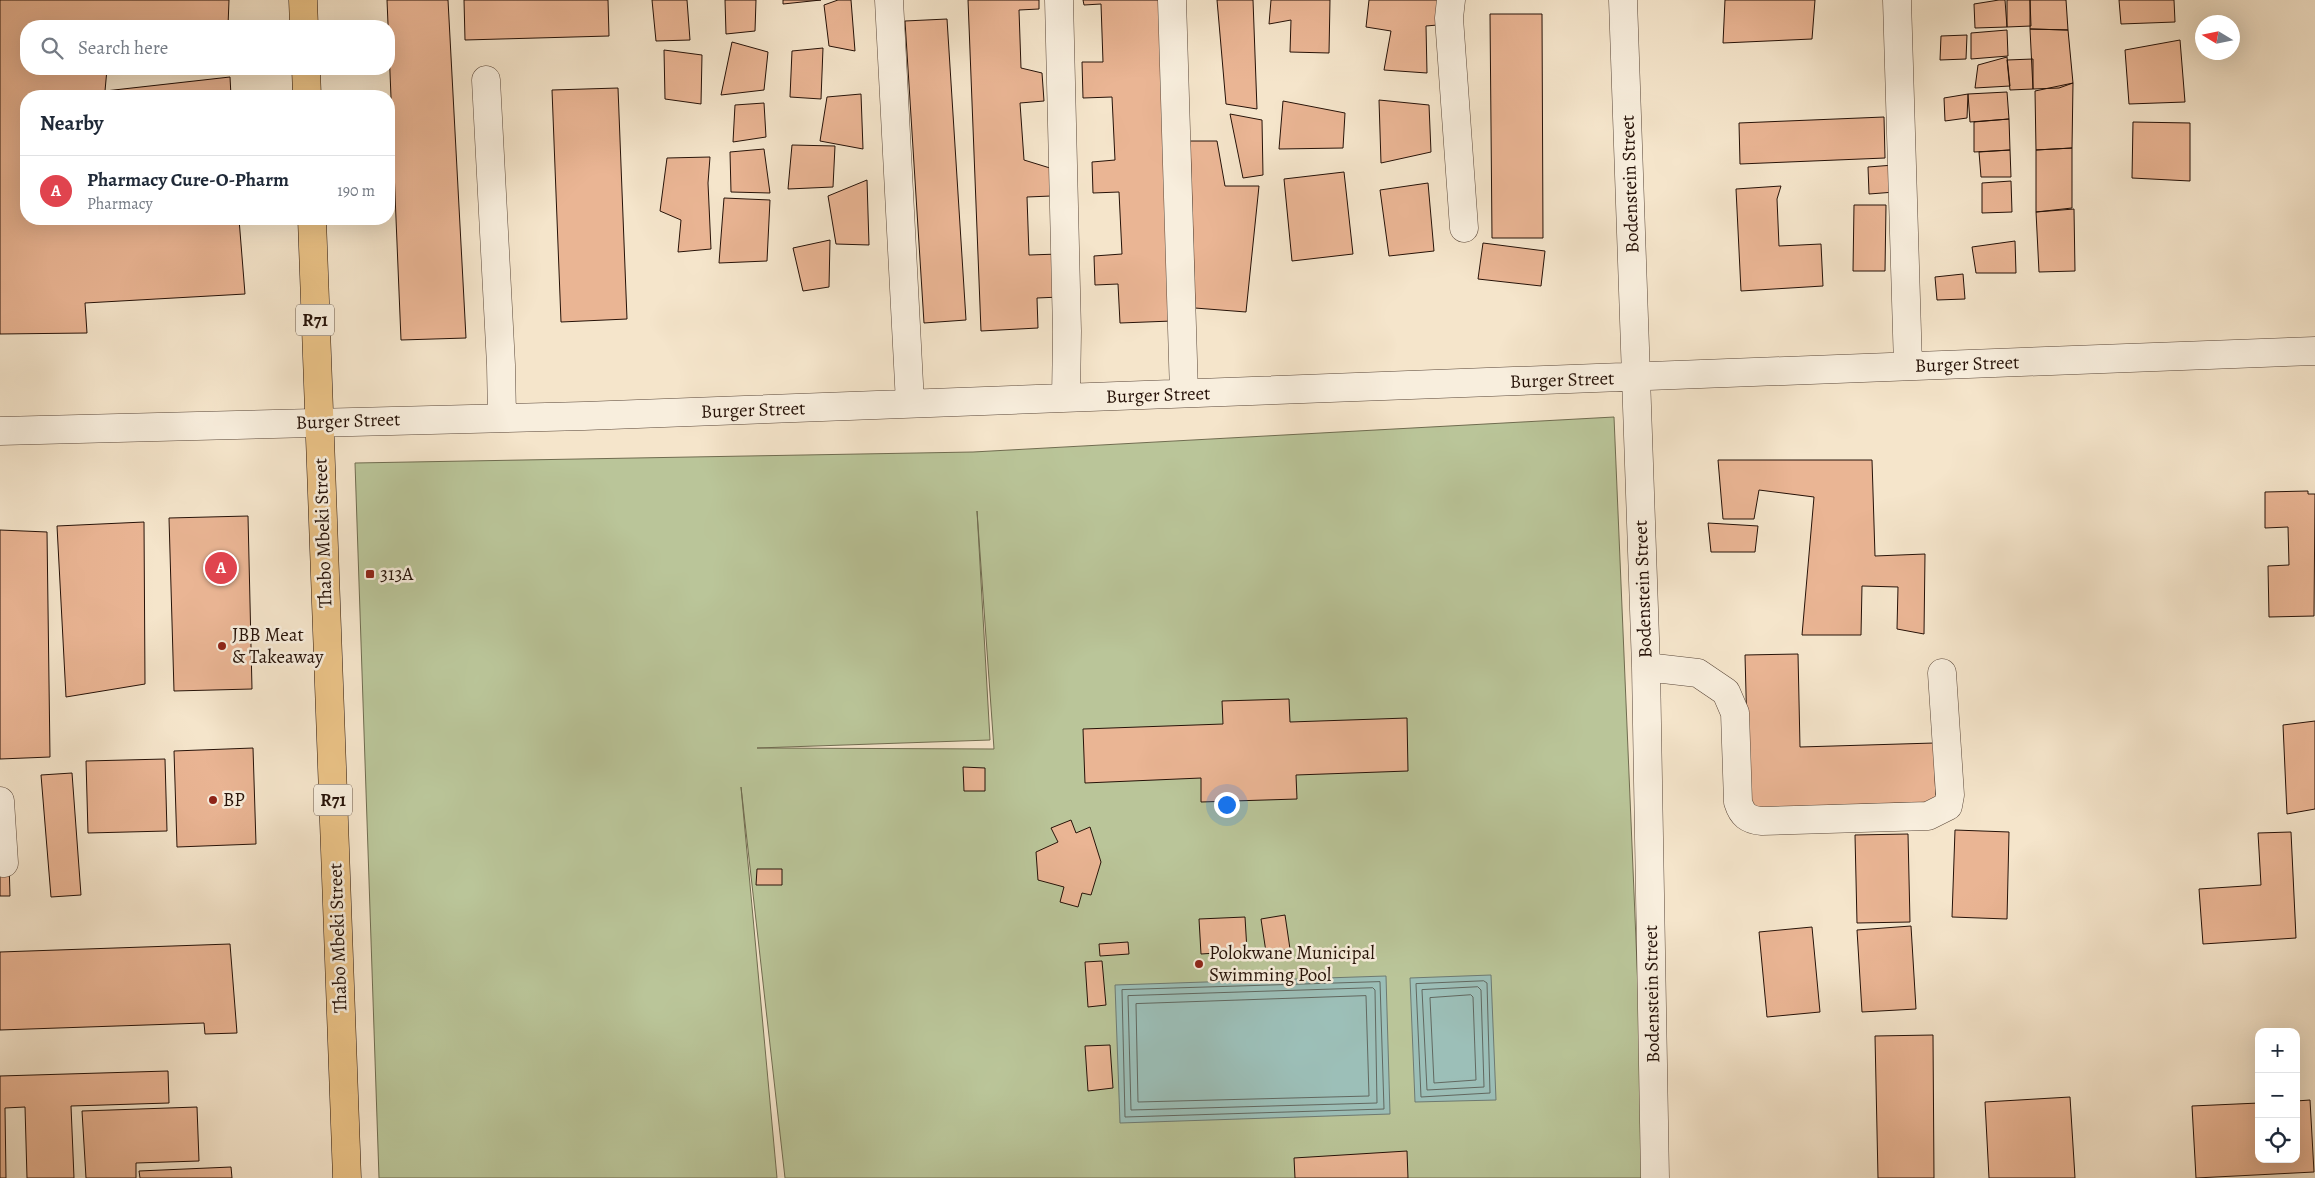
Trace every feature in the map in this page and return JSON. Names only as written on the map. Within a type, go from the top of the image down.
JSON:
[{"type":"main road","points":[[303,0],[304,20]]},
{"type":"main road","points":[[306,75],[307,90]]},
{"type":"main road","name":"Thabo Mbeki Street","points":[[312,225],[347,1178]]},
{"type":"street","points":[[888,0],[910,403]]},
{"type":"street","points":[[1059,0],[1067,331],[1066,398]]},
{"type":"street","points":[[1172,0],[1184,393]]},
{"type":"street","points":[[1452,0],[1449,18],[1464,228]]},
{"type":"street","name":"Bodenstein Street","points":[[1623,0],[1646,667],[1655,1178]]},
{"type":"street","points":[[1897,0],[1908,366]]},
{"type":"street","points":[[486,80],[501,364],[502,417]]},
{"type":"street","name":"Burger Street","points":[[0,431],[584,416],[2315,351]]},
{"type":"street","points":[[1646,667],[1698,673],[1726,692],[1735,713],[1738,802],[1741,812],[1751,820],[1762,821],[1928,816],[1948,806],[1950,795],[1942,673]]},
{"type":"street","points":[[0,801],[4,863]]},
{"type":"green space","name":"Polokwane Municipal Swimming Pool","points":[[1614,417],[1646,1178],[785,1178],[741,787],[777,1178],[379,1178],[355,463],[973,452]],"holes":[[[977,511],[994,749],[757,748],[990,740]]]},
{"type":"water","points":[[1491,975],[1496,1100],[1415,1102],[1410,978]]},
{"type":"water","points":[[1386,976],[1390,1114],[1120,1123],[1115,985]]},
{"type":"building","points":[[0,0],[229,0],[228,20],[20,20],[20,75],[106,75],[105,90],[20,90],[20,225],[239,225],[245,294],[85,303],[87,333],[0,334]]},
{"type":"building","points":[[387,0],[448,0],[466,338],[401,340],[395,194],[395,90],[391,90],[390,75],[395,75],[395,20],[388,20]]},
{"type":"building","points":[[464,0],[608,0],[609,36],[465,40]]},
{"type":"building","points":[[652,0],[687,0],[690,40],[656,41]]},
{"type":"building","points":[[725,0],[756,0],[755,31],[726,34]]},
{"type":"building","points":[[783,0],[821,0],[783,4]]},
{"type":"building","points":[[838,0],[851,0],[855,51],[829,46],[824,5]]},
{"type":"building","points":[[968,0],[1039,0],[1039,9],[1019,10],[1021,68],[1042,73],[1044,101],[1020,103],[1024,160],[1050,168],[1051,196],[1027,197],[1029,255],[1059,254],[1060,297],[1037,298],[1038,328],[981,331]]},
{"type":"building","points":[[1083,0],[1159,0],[1172,321],[1120,323],[1118,284],[1095,285],[1094,256],[1122,254],[1119,192],[1093,193],[1092,162],[1115,160],[1112,97],[1083,98],[1082,62],[1103,62],[1101,4],[1084,5]]},
{"type":"building","points":[[1217,0],[1253,0],[1257,109],[1226,104]]},
{"type":"building","points":[[1271,0],[1330,0],[1329,53],[1290,52],[1291,20],[1269,24]]},
{"type":"building","points":[[1369,0],[1444,0],[1449,24],[1426,26],[1427,73],[1384,70],[1391,31],[1366,27]]},
{"type":"building","points":[[1725,0],[1815,0],[1812,39],[1723,43]]},
{"type":"building","points":[[2005,0],[2007,27],[1975,28],[1974,4]]},
{"type":"building","points":[[2007,0],[2030,0],[2031,26],[2007,27]]},
{"type":"building","points":[[2030,0],[2066,0],[2068,30],[2030,29]]},
{"type":"building","points":[[2119,0],[2174,0],[2175,22],[2121,24]]},
{"type":"building","points":[[1490,14],[1542,14],[1543,238],[1492,238]]},
{"type":"building","points":[[947,19],[966,320],[924,323],[905,21]]},
{"type":"building","points":[[2030,29],[2068,30],[2073,83],[2059,88],[2033,89]]},
{"type":"building","points":[[2007,30],[2008,56],[1971,59],[1971,33]]},
{"type":"building","points":[[1967,35],[1966,59],[1940,60],[1941,36]]},
{"type":"building","points":[[2180,40],[2185,102],[2129,104],[2125,50]]},
{"type":"building","points":[[732,42],[768,52],[764,90],[721,95]]},
{"type":"building","points":[[823,48],[821,99],[790,97],[792,51]]},
{"type":"building","points":[[664,50],[702,55],[701,104],[665,99]]},
{"type":"building","points":[[2007,57],[2010,86],[1975,88],[1978,65]]},
{"type":"building","points":[[2033,59],[2033,89],[2010,90],[2007,60]]},
{"type":"building","points":[[230,77],[231,90],[114,90]]},
{"type":"building","points":[[2073,83],[2072,148],[2036,150],[2035,91]]},
{"type":"building","points":[[618,88],[627,319],[561,322],[552,90]]},
{"type":"building","points":[[2007,92],[2009,119],[1970,122],[1968,94]]},
{"type":"building","points":[[861,94],[863,149],[820,141],[827,97]]},
{"type":"building","points":[[1968,94],[1967,118],[1945,121],[1944,98]]},
{"type":"building","points":[[1379,100],[1429,105],[1431,152],[1381,163]]},
{"type":"building","points":[[1283,101],[1345,113],[1343,148],[1279,149]]},
{"type":"building","points":[[764,103],[766,137],[733,142],[735,105]]},
{"type":"building","points":[[1230,114],[1262,120],[1263,175],[1243,178]]},
{"type":"building","points":[[1884,117],[1885,158],[1740,164],[1739,123]]},
{"type":"building","points":[[2009,119],[2010,150],[1974,152],[1974,122]]},
{"type":"building","points":[[2133,122],[2190,123],[2190,181],[2132,178]]},
{"type":"building","points":[[1190,141],[1217,141],[1225,186],[1259,186],[1246,312],[1195,308]]},
{"type":"building","points":[[792,145],[835,146],[833,187],[788,189]]},
{"type":"building","points":[[2072,148],[2072,208],[2036,212],[2036,150]]},
{"type":"building","points":[[764,149],[770,193],[731,192],[730,152]]},
{"type":"building","points":[[2010,150],[2011,177],[1981,177],[1979,152]]},
{"type":"building","points":[[710,157],[708,183],[711,249],[678,252],[681,220],[660,211],[667,158]]},
{"type":"building","points":[[1894,165],[1895,192],[1869,194],[1868,167]]},
{"type":"building","points":[[1344,172],[1353,254],[1292,261],[1284,179]]},
{"type":"building","points":[[867,180],[869,245],[836,244],[828,196]]},
{"type":"building","points":[[2011,181],[2012,212],[1982,213],[1982,183]]},
{"type":"building","points":[[1428,183],[1434,251],[1389,256],[1380,190]]},
{"type":"building","points":[[1781,186],[1777,199],[1779,246],[1821,244],[1823,286],[1741,291],[1736,189]]},
{"type":"building","points":[[724,198],[770,200],[767,261],[719,263]]},
{"type":"building","points":[[1854,205],[1886,205],[1885,271],[1853,271]]},
{"type":"building","points":[[2074,209],[2075,271],[2039,272],[2036,212]]},
{"type":"building","points":[[830,240],[829,287],[803,291],[793,248]]},
{"type":"building","points":[[2015,241],[2016,273],[1976,273],[1972,247]]},
{"type":"building","points":[[1483,243],[1545,251],[1541,286],[1478,279]]},
{"type":"building","points":[[1963,274],[1965,299],[1937,300],[1935,277]]},
{"type":"building","points":[[1718,460],[1872,460],[1875,556],[1925,554],[1924,634],[1897,629],[1898,587],[1862,586],[1861,635],[1802,635],[1814,497],[1759,490],[1754,519],[1723,519]]},
{"type":"building","points":[[2308,491],[2308,494],[2315,494],[2314,616],[2269,617],[2268,566],[2289,565],[2288,527],[2265,528],[2265,492]]},
{"type":"building","points":[[248,516],[252,689],[174,691],[169,518]]},
{"type":"building","points":[[144,522],[145,684],[66,697],[57,526]]},
{"type":"building","points":[[1708,523],[1758,526],[1755,552],[1711,552]]},
{"type":"building","points":[[0,530],[47,532],[50,757],[0,759]]},
{"type":"building","points":[[1798,654],[1800,747],[1934,743],[1936,802],[1749,808],[1745,655]]},
{"type":"building","points":[[1289,699],[1290,722],[1407,718],[1408,771],[1296,775],[1297,799],[1201,802],[1201,778],[1085,783],[1083,729],[1223,724],[1222,701]]},
{"type":"building","points":[[2315,721],[2315,809],[2287,814],[2283,725]]},
{"type":"building","points":[[253,748],[256,844],[177,847],[174,751]]},
{"type":"building","points":[[165,759],[167,831],[88,833],[86,761]]},
{"type":"building","points":[[963,767],[985,768],[985,791],[964,791]]},
{"type":"building","points":[[72,773],[81,895],[51,897],[41,775]]},
{"type":"building","points":[[0,791],[7,791],[10,896],[0,896]]},
{"type":"building","points":[[1071,820],[1076,833],[1090,827],[1101,862],[1091,895],[1082,893],[1078,907],[1060,902],[1064,887],[1038,880],[1036,852],[1058,842],[1051,828]]},
{"type":"building","points":[[1955,830],[2009,832],[2007,919],[1952,917]]},
{"type":"building","points":[[2291,832],[2296,938],[2203,944],[2199,889],[2261,885],[2258,833]]},
{"type":"building","points":[[1908,834],[1910,922],[1857,923],[1855,835]]},
{"type":"building","points":[[757,869],[782,869],[782,885],[756,885]]},
{"type":"building","points":[[1285,915],[1290,949],[1266,952],[1261,919]]},
{"type":"building","points":[[1245,917],[1247,951],[1201,954],[1199,919]]},
{"type":"building","points":[[1911,926],[1916,1009],[1862,1012],[1857,930]]},
{"type":"building","points":[[1812,927],[1820,1012],[1767,1017],[1759,932]]},
{"type":"building","points":[[1128,942],[1129,954],[1100,956],[1099,944]]},
{"type":"building","points":[[230,944],[237,1033],[205,1034],[204,1023],[0,1030],[0,952]]},
{"type":"building","points":[[1102,961],[1106,1005],[1088,1007],[1085,962]]},
{"type":"building","points":[[1933,1035],[1934,1178],[1878,1178],[1875,1036]]},
{"type":"building","points":[[1110,1045],[1113,1088],[1088,1091],[1085,1046]]},
{"type":"building","points":[[168,1071],[169,1103],[71,1106],[74,1178],[27,1178],[25,1107],[5,1108],[6,1178],[0,1178],[0,1076]]},
{"type":"building","points":[[2070,1097],[2075,1178],[1989,1178],[1985,1102]]},
{"type":"building","points":[[2310,1100],[2314,1172],[2196,1178],[2192,1106],[2255,1103],[2255,1163],[2300,1163],[2300,1101]]},
{"type":"building","points":[[197,1107],[199,1161],[136,1163],[136,1178],[86,1178],[82,1111]]},
{"type":"building","points":[[1407,1151],[1408,1178],[1295,1178],[1294,1158]]},
{"type":"building","points":[[231,1167],[232,1178],[140,1178],[139,1171]]},
{"type":"place","name":"Pharmacy Cure-O-Pharm","points":[[221,568]]},
{"type":"place","name":"313A","points":[[370,574]]},
{"type":"place","name":"JBB Meat & Takeaway","points":[[222,646]]},
{"type":"place","name":"BP","points":[[213,800]]},
{"type":"place","name":"Polokwane Municipal Swimming Pool","points":[[1199,964]]}]
